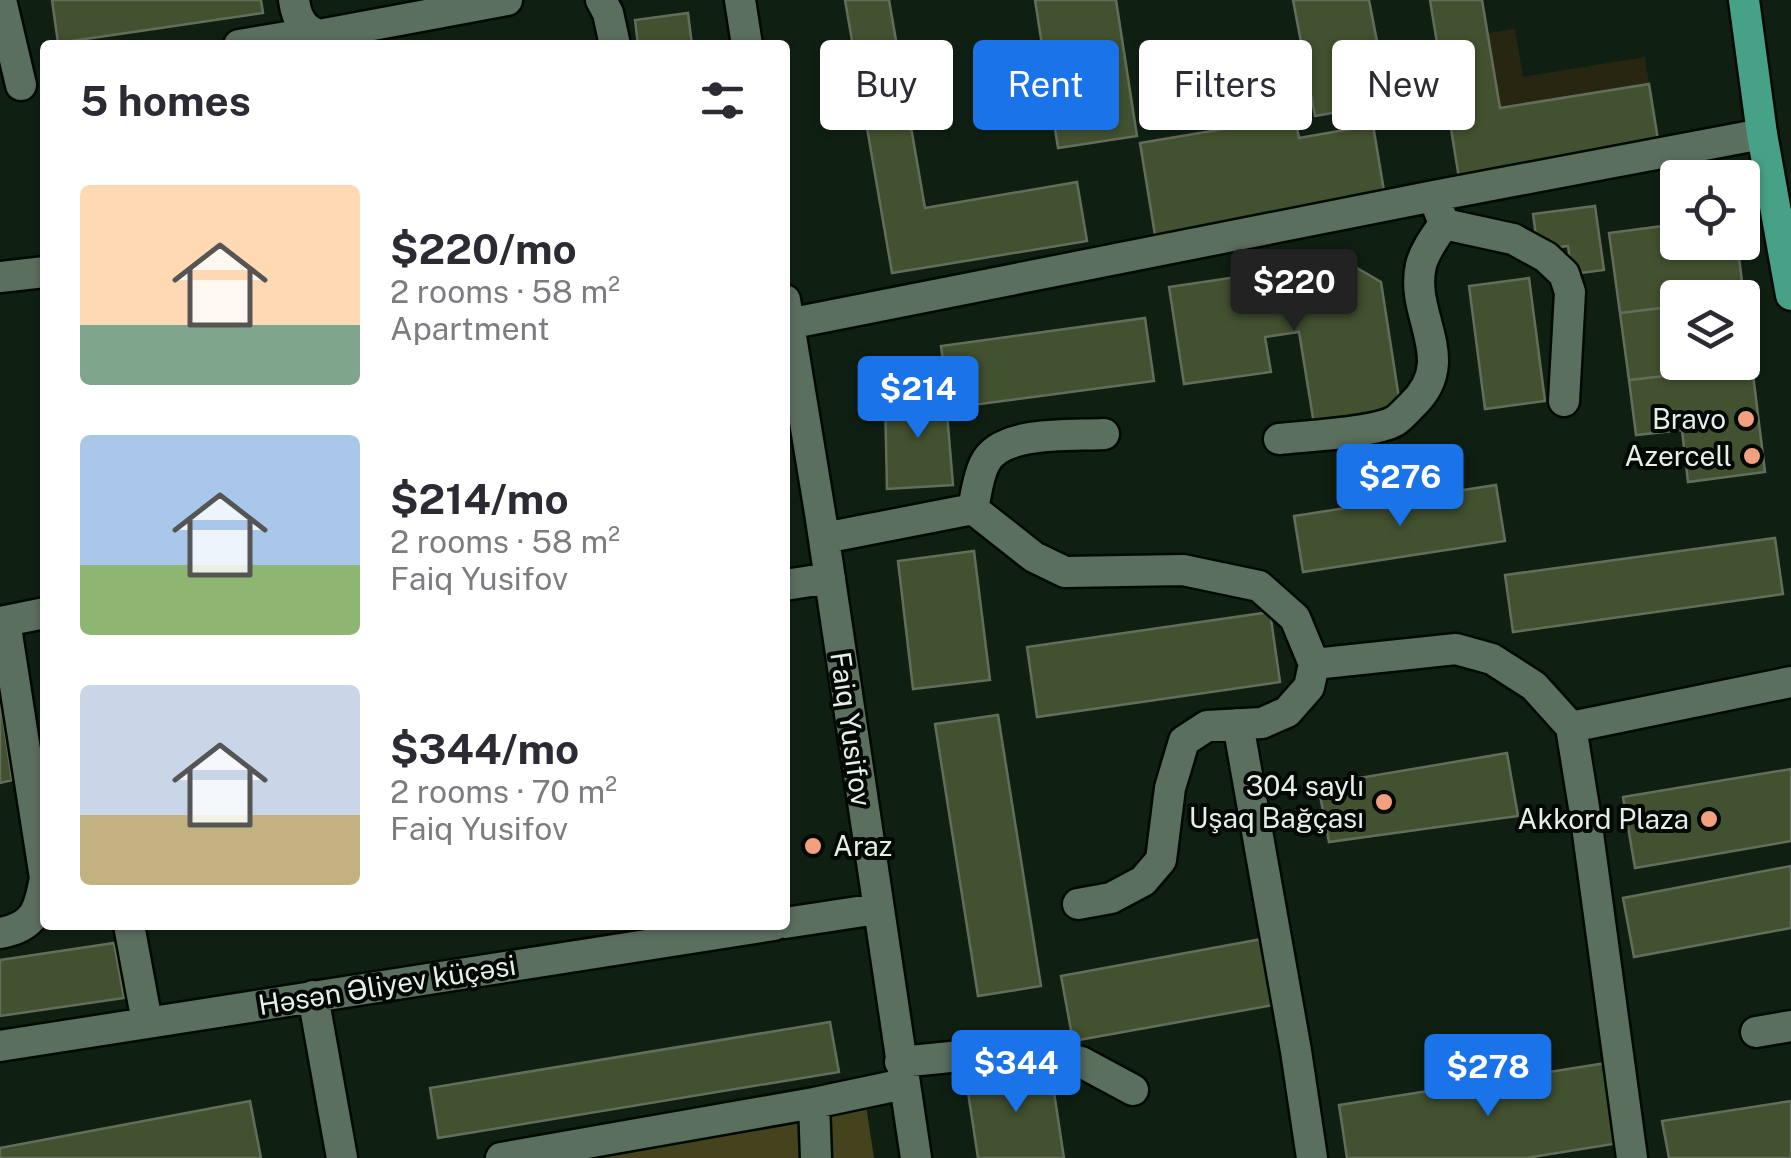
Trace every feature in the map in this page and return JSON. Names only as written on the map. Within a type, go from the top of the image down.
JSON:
[{"type":"main road","points":[[1744,0],[1762,134],[1791,295]]},
{"type":"street","points":[[2,0],[22,85]]},
{"type":"street","points":[[294,0],[302,25],[330,36]]},
{"type":"street","points":[[290,40],[330,36],[507,0]]},
{"type":"street","points":[[601,0],[613,40]]},
{"type":"street","points":[[740,0],[746,40]]},
{"type":"street","points":[[790,312],[1439,210],[1762,134]]},
{"type":"street","points":[[1439,210],[1513,239],[1546,257],[1564,274],[1570,292],[1564,401]]},
{"type":"street","points":[[1280,438],[1363,430],[1394,421],[1418,399],[1432,378],[1434,358],[1420,287],[1421,266],[1439,210]]},
{"type":"street","points":[[0,278],[40,273]]},
{"type":"street","name":"Faiq Yusifov","points":[[790,351],[793,390],[824,538],[916,1158]]},
{"type":"street","points":[[973,509],[985,461],[998,446],[1014,440],[1104,434]]},
{"type":"street","points":[[824,538],[973,509],[1034,557],[1066,572],[1183,570],[1259,586],[1295,618],[1314,664],[1309,688],[1287,712],[1262,723],[1207,726],[1184,740],[1170,788],[1161,860],[1143,881],[1111,898],[1078,904]]},
{"type":"street","points":[[790,582],[830,578]]},
{"type":"street","points":[[40,614],[2,621],[40,848]]},
{"type":"street","points":[[1314,664],[1456,650],[1492,658],[1534,686],[1571,726],[1632,1158]]},
{"type":"street","points":[[1571,726],[1791,682]]},
{"type":"street","points":[[1238,724],[1312,1158]]},
{"type":"street","points":[[0,933],[18,930],[40,908]]},
{"type":"street","points":[[790,922],[878,909]]},
{"type":"street","points":[[130,930],[147,1022]]},
{"type":"street","name":"Həsən Əliyev küçəsi","points":[[0,1046],[742,930]]},
{"type":"street","points":[[313,996],[342,1158]]},
{"type":"street","points":[[1756,1032],[1791,1026]]},
{"type":"street","points":[[501,1158],[814,1103],[902,1073],[1032,1049],[1081,1062],[1133,1090]]},
{"type":"street","points":[[814,1103],[816,1158]]},
{"type":"shaded area","points":[[1515,29],[1523,77],[1645,57],[1649,84],[1500,108],[1487,33]]},
{"type":"shaded area","points":[[866,1106],[874,1158],[532,1158]]},
{"type":"building","points":[[52,0],[261,0],[263,13],[58,40]]},
{"type":"building","points":[[845,0],[889,0],[896,40],[852,40]]},
{"type":"building","points":[[1035,0],[1116,0],[1137,136],[1058,148],[1055,130],[1119,130],[1119,40],[1041,40]]},
{"type":"building","points":[[1293,0],[1369,0],[1377,40],[1332,40],[1332,113],[1315,116],[1312,40],[1301,40]]},
{"type":"building","points":[[1430,0],[1482,0],[1500,108],[1649,84],[1659,146],[1459,178],[1451,130],[1475,130],[1475,40],[1437,40]]},
{"type":"building","points":[[688,13],[691,40],[637,40],[635,20]]},
{"type":"building","points":[[867,130],[912,130],[925,208],[1077,182],[1087,241],[892,273]]},
{"type":"building","points":[[1218,130],[1297,130],[1299,138],[1345,130],[1374,130],[1385,197],[1155,235],[1140,143]]},
{"type":"building","points":[[1595,206],[1604,270],[1572,274],[1568,246],[1538,250],[1533,214]]},
{"type":"building","points":[[1660,226],[1660,260],[1739,260],[1742,280],[1660,280],[1660,308],[1620,313],[1609,233]]},
{"type":"building","points":[[1345,261],[1381,282],[1401,411],[1314,424],[1299,332],[1265,337],[1271,372],[1184,384],[1169,287]]},
{"type":"building","points":[[1529,278],[1545,401],[1485,409],[1469,286]]},
{"type":"building","points":[[1660,308],[1660,376],[1629,380],[1620,313]]},
{"type":"building","points":[[1145,318],[1154,381],[949,408],[941,346]]},
{"type":"building","points":[[1660,376],[1660,380],[1754,380],[1765,472],[1688,482],[1682,430],[1636,435],[1629,380]]},
{"type":"building","points":[[945,389],[953,485],[887,489],[885,399]]},
{"type":"building","points":[[1496,485],[1505,541],[1303,572],[1294,516]]},
{"type":"building","points":[[1775,538],[1783,594],[1513,632],[1505,575]]},
{"type":"building","points":[[974,551],[990,680],[913,689],[898,561]]},
{"type":"building","points":[[1270,612],[1280,682],[1037,717],[1027,647]]},
{"type":"building","points":[[0,697],[12,780],[0,783]]},
{"type":"building","points":[[998,715],[1041,986],[978,996],[935,724]]},
{"type":"building","points":[[1507,753],[1518,816],[1329,842],[1318,785]]},
{"type":"building","name":"Akkord Plaza","points":[[1791,769],[1791,841],[1635,868],[1623,797]]},
{"type":"building","points":[[1791,866],[1791,928],[1634,957],[1623,898]]},
{"type":"building","points":[[1267,938],[1279,1004],[1073,1041],[1061,976]]},
{"type":"building","points":[[114,943],[124,998],[0,1016],[0,960]]},
{"type":"building","points":[[830,1022],[839,1072],[438,1138],[430,1088]]},
{"type":"building","points":[[1606,1063],[1619,1143],[1526,1158],[1347,1158],[1339,1105]]},
{"type":"building","points":[[1050,1066],[1064,1158],[978,1158],[966,1079]]},
{"type":"building","points":[[250,1101],[261,1158],[0,1158],[0,1148]]},
{"type":"building","points":[[1791,1101],[1791,1158],[1669,1158],[1662,1121]]},
{"type":"place","name":"Bravo","points":[[1746,419]]},
{"type":"place","name":"Azercell","points":[[1752,456]]},
{"type":"place","name":"304 saylı Uşaq Bağçası","points":[[1384,802]]},
{"type":"place","name":"Akkord Plaza","points":[[1709,819]]},
{"type":"place","name":"Araz","points":[[813,846]]}]
